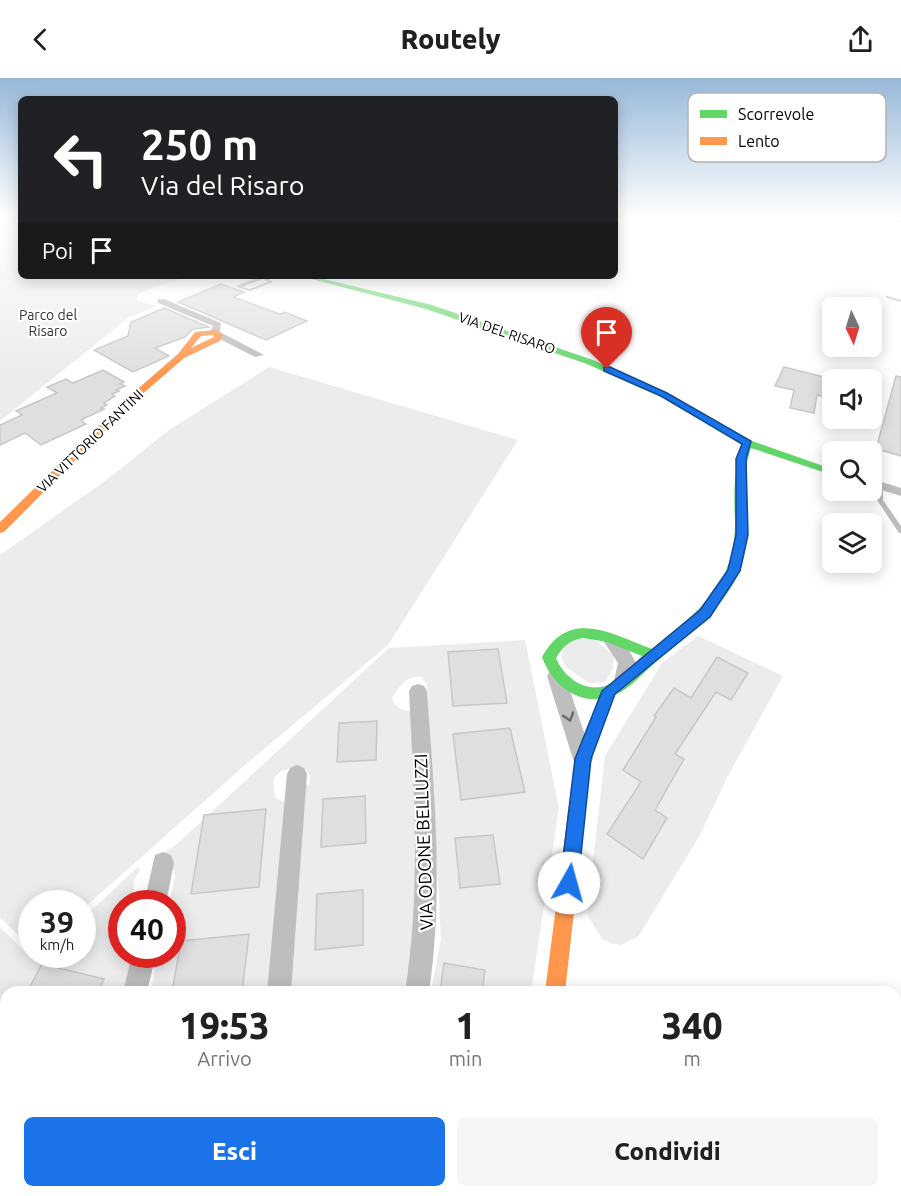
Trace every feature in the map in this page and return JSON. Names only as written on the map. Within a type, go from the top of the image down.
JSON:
[{"type":"street","name":"VIA DEL RISARO","points":[[316,279],[421,304],[590,362],[664,394],[748,443],[822,469]]},
{"type":"street","points":[[161,301],[218,326],[217,333],[259,355]]},
{"type":"street","name":"VIA VITTORIO FANTINI","points":[[0,529],[129,401],[181,356],[217,339],[217,333]]},
{"type":"street","points":[[555,676],[574,689],[586,693],[616,686],[705,613],[734,571],[742,535],[741,459],[748,443]]},
{"type":"street","points":[[882,486],[901,492]]},
{"type":"street","points":[[583,759],[549,657],[557,640],[566,635],[588,632],[633,650],[654,655]]},
{"type":"street","points":[[556,986],[583,759],[627,663],[618,646],[610,639]]},
{"type":"street","name":"VIA ODONE BELLUZZI","points":[[418,691],[428,900],[426,937],[418,986]]},
{"type":"street","points":[[279,986],[297,774]]},
{"type":"street","points":[[158,890],[164,862]]},
{"type":"street","points":[[136,986],[141,968]]},
{"type":"lane","points":[[259,279],[239,287],[250,290],[271,282],[267,279]]},
{"type":"lane","points":[[881,501],[901,531]]},
{"type":"green space","name":"Parco del Risaro","points":[[0,270],[18,270],[18,279],[180,279],[140,293],[136,300],[157,306],[128,318],[0,421]]},
{"type":"green space","points":[[269,367],[518,440],[388,645],[245,765],[96,897],[96,890],[18,890],[18,935],[0,917],[0,555],[105,481],[169,430]]},
{"type":"green space","points":[[698,636],[783,676],[728,776],[700,835],[638,937],[621,945],[613,944],[602,939],[587,914],[605,756],[662,663]]},
{"type":"green space","points":[[568,638],[594,639],[614,656],[613,668],[605,682],[589,683],[566,667],[561,657]]},
{"type":"green space","points":[[525,640],[559,808],[532,986],[432,986],[441,939],[427,685],[422,677],[407,680],[392,698],[397,706],[412,712],[420,866],[409,986],[289,986],[306,785],[310,784],[310,776],[306,770],[290,769],[279,773],[274,782],[276,798],[285,803],[269,986],[152,986],[155,968],[186,968],[186,890],[172,890],[175,877],[173,868],[154,861],[179,842],[389,648]]},
{"type":"green space","points":[[138,867],[140,870],[133,882],[134,890],[113,890]]},
{"type":"green space","points":[[108,895],[108,968],[133,968],[129,986],[0,986],[0,927],[18,945],[18,968],[96,968],[96,906]]},
{"type":"building","points":[[221,284],[244,292],[233,297],[307,321],[266,340],[178,302]]},
{"type":"building","points":[[164,308],[209,327],[193,329],[185,337],[155,348],[169,356],[133,372],[94,350],[128,336],[131,322]]},
{"type":"building","points":[[784,367],[822,376],[822,396],[817,395],[814,413],[790,408],[794,390],[775,386]]},
{"type":"building","points":[[103,370],[124,382],[120,384],[125,386],[112,394],[115,396],[104,403],[107,405],[101,408],[104,409],[81,420],[86,424],[41,445],[25,433],[0,445],[0,425],[22,415],[16,411],[57,393],[47,387],[66,379],[73,383]]},
{"type":"building","points":[[896,376],[901,377],[901,456],[882,451],[882,441],[878,441]]},
{"type":"building","points":[[498,649],[507,703],[453,706],[448,652]]},
{"type":"building","points":[[717,657],[748,673],[731,700],[716,692],[675,754],[684,759],[655,810],[667,818],[643,859],[607,834],[641,782],[623,770],[656,717],[654,716],[674,688],[691,698]]},
{"type":"building","points":[[377,721],[376,760],[337,762],[339,723]]},
{"type":"building","points":[[510,728],[525,792],[461,800],[453,734]]},
{"type":"building","points":[[365,796],[366,843],[321,847],[323,799]]},
{"type":"building","points":[[266,809],[259,887],[191,894],[204,815]]},
{"type":"building","points":[[493,835],[500,884],[460,888],[455,838]]},
{"type":"building","points":[[363,890],[363,945],[315,950],[317,894]]},
{"type":"building","points":[[249,934],[243,986],[173,986],[176,968],[186,968],[186,940]]},
{"type":"building","points":[[444,963],[485,970],[483,986],[441,986]]},
{"type":"building","points":[[40,968],[59,968],[104,979],[101,986],[30,986]]},
{"type":"waterway","points":[[887,297],[901,301]]},
{"type":"traffic: fast","points":[[315,279],[429,307],[590,362],[664,395],[748,443],[822,469]]},
{"type":"traffic: fast","points":[[654,655],[640,650],[611,638],[583,633],[570,635],[559,643],[549,657],[558,674],[572,687],[589,693],[609,691],[626,681],[707,609],[726,585],[738,556],[740,475],[742,459],[748,443]]},
{"type":"traffic: slow","points":[[0,529],[129,401],[181,356],[217,339],[219,335],[215,332],[198,334],[181,356]]},
{"type":"traffic: slow","points":[[556,986],[583,759],[609,691]]},
{"type":"route","points":[[569,883],[583,759],[609,691],[678,638],[705,613],[725,588],[734,571],[740,554],[742,535],[741,459],[748,443],[664,394],[607,369]]}]
